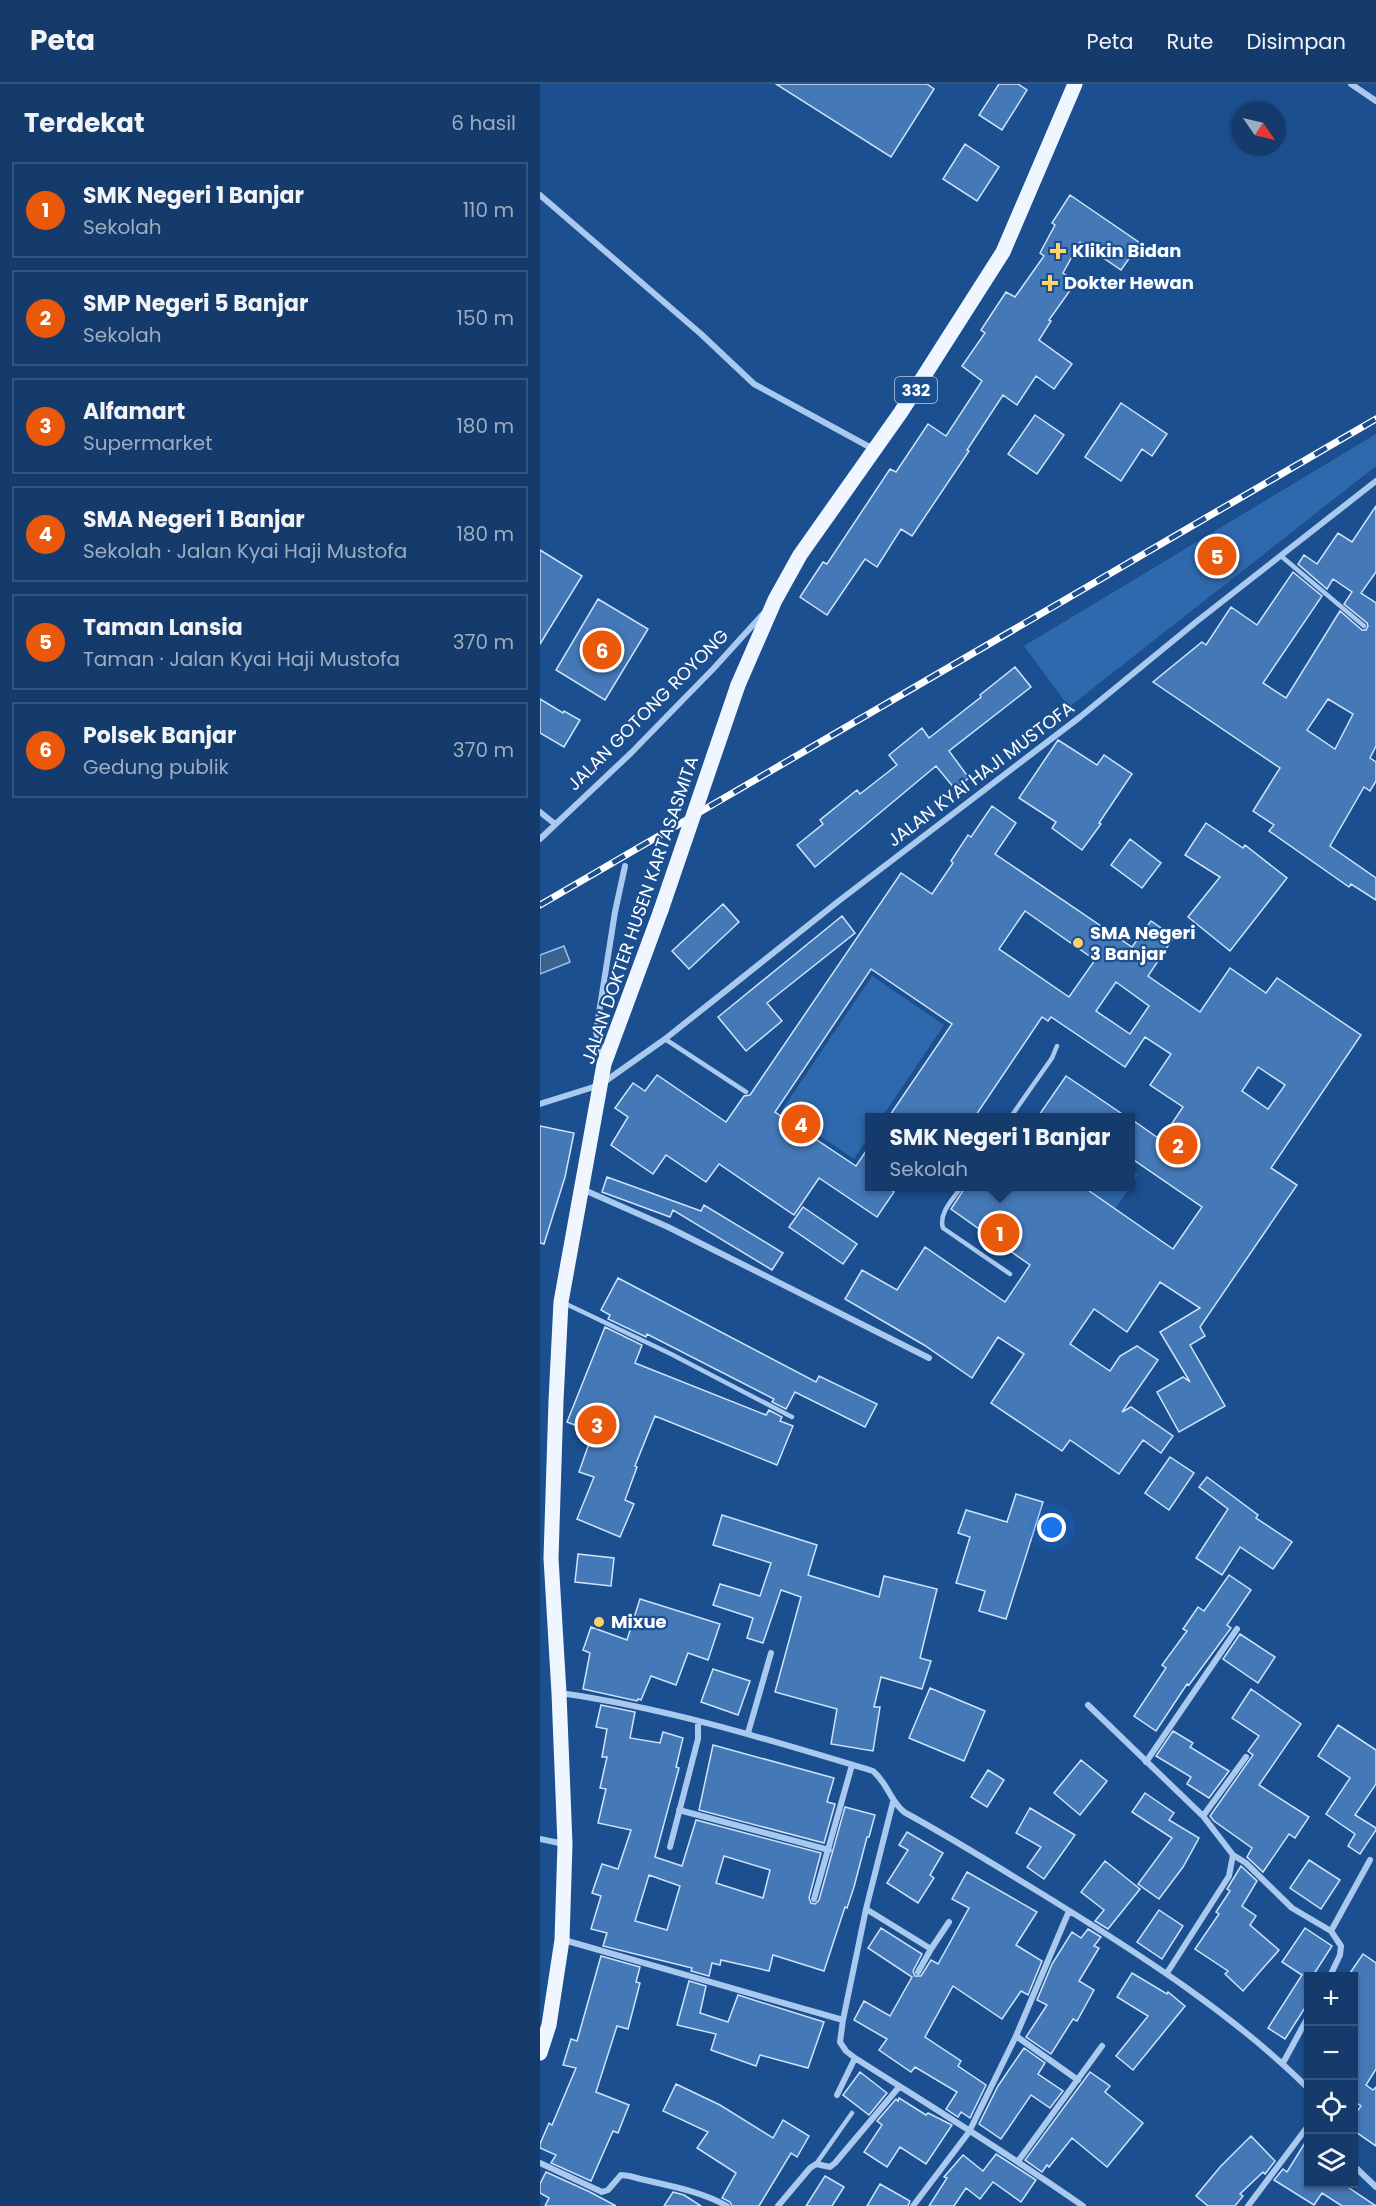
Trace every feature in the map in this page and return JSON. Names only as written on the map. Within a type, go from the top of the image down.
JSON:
[{"type":"main road","name":"JALAN DOKTER HUSEN KARTASASMITA","points":[[540,2053],[549,2025],[562,1940],[565,1844],[560,1693],[546,1531],[561,1302],[604,1064],[662,910],[738,685],[775,600],[800,555],[875,451],[1003,252],[1075,84]]},
{"type":"street","points":[[1352,84],[1376,101]]},
{"type":"street","points":[[540,195],[701,334],[754,384],[875,451]]},
{"type":"street","name":"JALAN KYAI HAJI MUSTOFA","points":[[540,1104],[600,1085],[665,1039],[840,900],[1080,717],[1376,481]]},
{"type":"street","name":"JALAN GOTONG ROYONG","points":[[540,839],[632,753],[714,668],[775,600]]},
{"type":"street","points":[[540,812],[555,824]]},
{"type":"street","points":[[604,1064],[597,1032],[615,912],[625,866]]},
{"type":"street","points":[[581,1189],[668,1227],[929,1358]]},
{"type":"street","points":[[1146,1762],[1237,1629]]},
{"type":"street","points":[[748,1733],[771,1653]]},
{"type":"street","points":[[560,1693],[631,1704],[748,1733],[873,1771],[883,1781],[893,1802],[904,1812],[980,1854],[1167,1973],[1283,2064],[1304,2084]]},
{"type":"street","points":[[1088,1705],[1203,1816],[1233,1855],[1246,1863],[1292,1908],[1331,1931],[1341,1946],[1340,1955],[1332,1972]]},
{"type":"street","points":[[670,1846],[698,1739],[698,1721]]},
{"type":"street","points":[[1203,1816],[1246,1757]]},
{"type":"street","points":[[814,1899],[852,1765]]},
{"type":"street","points":[[893,1802],[866,1909],[840,2042],[855,2058],[969,2132],[1018,2160],[1083,2206]]},
{"type":"street","points":[[679,1810],[829,1850]]},
{"type":"street","points":[[540,1839],[565,1844]]},
{"type":"street","points":[[1167,1973],[1229,1876],[1233,1855]]},
{"type":"street","points":[[1331,1931],[1370,1860]]},
{"type":"street","points":[[866,1909],[931,1949]]},
{"type":"street","points":[[912,2206],[969,2132],[1016,2036],[1069,1911]]},
{"type":"street","points":[[918,1972],[949,1922]]},
{"type":"street","points":[[562,1940],[843,2019]]},
{"type":"street","points":[[1283,2064],[1304,2025]]},
{"type":"street","points":[[1016,2036],[1078,2080]]},
{"type":"street","points":[[1018,2160],[1102,2046]]},
{"type":"street","points":[[837,2095],[855,2058]]},
{"type":"street","points":[[778,2206],[810,2168],[816,2164],[830,2167],[835,2163],[899,2086]]},
{"type":"street","points":[[1248,2206],[1304,2131]]},
{"type":"street","points":[[540,2163],[602,2192],[608,2190],[621,2175],[699,2193],[727,2206]]},
{"type":"street","points":[[1358,2171],[1376,2187]]},
{"type":"lane","points":[[1281,556],[1364,626]]},
{"type":"lane","points":[[665,1039],[747,1092]]},
{"type":"lane","points":[[1014,1113],[1052,1058],[1057,1046]]},
{"type":"lane","points":[[959,1191],[943,1214],[941,1225],[1010,1274]]},
{"type":"lane","points":[[561,1302],[671,1354],[792,1417]]},
{"type":"lane","points":[[816,2164],[852,2112]]},
{"type":"shaded area","points":[[1376,434],[1376,466],[1069,707],[1024,646]]},
{"type":"shaded area","points":[[564,946],[570,962],[540,974],[540,955]]},
{"type":"shaded area","points":[[872,976],[944,1025],[885,1113],[865,1113],[865,1142],[854,1159],[782,1110]]},
{"type":"shaded area","points":[[1088,1191],[1127,1191],[1115,1209]]},
{"type":"building","points":[[776,84],[927,84],[934,89],[891,157]]},
{"type":"building","points":[[999,84],[1018,84],[1027,90],[1002,130],[979,115]]},
{"type":"building","points":[[965,144],[999,167],[977,201],[943,179]]},
{"type":"building","points":[[1070,195],[1140,243],[1121,270],[1080,242],[1063,273],[1076,282],[1049,320],[1051,321],[1039,340],[1072,364],[1054,389],[1036,376],[1017,405],[1003,395],[912,536],[901,529],[877,567],[865,559],[827,615],[800,597],[823,562],[827,564],[890,469],[896,472],[928,424],[946,436],[982,381],[962,366],[985,333],[981,330],[1006,292],[1015,297],[1044,256],[1040,253],[1055,225],[1052,223]]},
{"type":"building","points":[[1121,403],[1167,434],[1152,456],[1142,449],[1121,481],[1085,457]]},
{"type":"building","points":[[1035,415],[1064,435],[1037,474],[1008,454]]},
{"type":"building","points":[[1376,506],[1376,572],[1361,593],[1376,603],[1376,746],[1370,758],[1376,762],[1376,781],[1370,791],[1364,787],[1330,846],[1376,878],[1376,900],[1351,884],[1349,887],[1269,831],[1274,825],[1253,811],[1280,768],[1153,682],[1202,642],[1206,645],[1231,607],[1257,625],[1293,572],[1322,596],[1263,683],[1286,698],[1340,611],[1362,630],[1366,630],[1368,626],[1344,604],[1352,592],[1333,579],[1327,589],[1298,564],[1304,555],[1317,564],[1338,533],[1352,542]],"holes":[[[1328,699],[1353,714],[1335,749],[1307,730]]]},
{"type":"building","points":[[540,550],[582,576],[540,644]]},
{"type":"building","points":[[598,599],[648,629],[605,700],[556,670]]},
{"type":"building","points":[[1015,667],[1031,687],[949,751],[969,778],[955,789],[936,766],[815,867],[797,845],[823,824],[820,820],[857,790],[860,794],[897,765],[889,755],[922,728],[929,738]]},
{"type":"building","points":[[540,699],[580,720],[564,747],[540,733]]},
{"type":"building","points":[[1058,740],[1097,765],[1104,755],[1132,774],[1082,850],[1052,828],[1056,822],[1019,798]]},
{"type":"building","points":[[992,806],[1016,823],[995,854],[1132,947],[1151,921],[1174,937],[1148,976],[1200,1012],[1230,968],[1266,993],[1277,978],[1361,1035],[1271,1168],[1297,1185],[1200,1327],[1205,1336],[1190,1345],[1225,1406],[1179,1432],[1157,1392],[1183,1377],[1190,1382],[1160,1332],[1200,1308],[1160,1282],[1127,1332],[1094,1309],[1070,1344],[1110,1371],[1120,1356],[1137,1346],[1158,1360],[1122,1412],[1131,1407],[1173,1436],[1161,1453],[1143,1440],[1119,1474],[1070,1440],[1062,1451],[991,1403],[1024,1354],[998,1337],[972,1378],[924,1345],[845,1299],[862,1270],[897,1290],[925,1247],[1005,1302],[1030,1265],[951,1209],[963,1191],[1089,1191],[1173,1249],[1202,1207],[1135,1161],[1135,1122],[1161,1140],[1183,1107],[1150,1085],[1171,1054],[1145,1037],[1125,1067],[1051,1017],[1048,1021],[1042,1017],[977,1113],[891,1113],[952,1024],[871,969],[775,1112],[856,1166],[865,1152],[865,1191],[894,1192],[877,1217],[819,1178],[794,1215],[719,1164],[706,1182],[666,1155],[653,1174],[611,1145],[628,1117],[615,1108],[633,1083],[645,1091],[657,1075],[726,1122],[744,1096],[750,1095],[901,873],[932,894],[968,835],[971,837]],"holes":[[[1025,911],[1095,960],[1069,997],[999,949]],[[1116,982],[1149,1006],[1130,1034],[1096,1011]],[[1258,1067],[1285,1085],[1268,1109],[1242,1091]]]},
{"type":"building","points":[[1206,823],[1243,848],[1245,845],[1287,878],[1230,951],[1188,917],[1220,877],[1185,855]]},
{"type":"building","points":[[1130,839],[1161,863],[1142,888],[1111,865]]},
{"type":"building","points":[[723,904],[739,922],[689,969],[672,951]]},
{"type":"building","points":[[842,916],[855,933],[767,1003],[782,1021],[746,1051],[718,1017]]},
{"type":"building","points":[[1066,1076],[1121,1113],[1040,1113]]},
{"type":"building","points":[[540,1126],[574,1133],[565,1177],[544,1244],[540,1243]]},
{"type":"building","points":[[607,1177],[701,1211],[704,1205],[783,1253],[772,1270],[673,1210],[670,1217],[602,1192]]},
{"type":"building","points":[[803,1207],[857,1244],[843,1264],[789,1227]]},
{"type":"building","points":[[618,1278],[816,1382],[819,1376],[877,1404],[865,1427],[795,1392],[786,1409],[772,1402],[774,1399],[647,1334],[646,1337],[608,1319],[610,1315],[601,1310]]},
{"type":"building","points":[[605,1327],[642,1345],[635,1363],[766,1415],[769,1410],[782,1417],[780,1421],[793,1426],[777,1465],[655,1416],[635,1466],[637,1467],[625,1500],[634,1504],[620,1537],[577,1519],[594,1477],[579,1472],[593,1432],[567,1422]]},
{"type":"building","points":[[1170,1457],[1194,1473],[1169,1510],[1145,1493]]},
{"type":"building","points":[[1207,1477],[1258,1515],[1256,1518],[1292,1542],[1273,1569],[1240,1547],[1222,1575],[1196,1558],[1228,1509],[1199,1487]]},
{"type":"building","points":[[1016,1494],[1043,1502],[1006,1619],[979,1611],[985,1591],[956,1583],[970,1537],[958,1533],[966,1510],[1007,1522]]},
{"type":"building","points":[[722,1515],[817,1545],[808,1575],[879,1597],[884,1576],[937,1589],[920,1658],[931,1661],[922,1689],[881,1677],[874,1707],[880,1707],[873,1751],[831,1744],[837,1709],[775,1692],[801,1597],[781,1590],[763,1643],[747,1638],[753,1618],[713,1605],[720,1584],[760,1596],[771,1563],[713,1545]]},
{"type":"building","points":[[578,1554],[614,1558],[611,1586],[575,1582]]},
{"type":"building","points":[[1229,1575],[1251,1590],[1227,1625],[1231,1628],[1189,1685],[1187,1684],[1156,1731],[1134,1716],[1166,1668],[1162,1665],[1187,1631],[1183,1629],[1198,1607],[1204,1611]]},
{"type":"building","points":[[640,1599],[720,1624],[708,1660],[688,1653],[676,1685],[651,1676],[641,1700],[637,1701],[583,1689],[590,1653],[583,1650],[591,1627],[627,1640]]},
{"type":"building","points":[[1240,1634],[1275,1657],[1258,1683],[1223,1659]]},
{"type":"building","points":[[713,1669],[750,1681],[738,1715],[701,1702]]},
{"type":"building","points":[[930,1688],[985,1711],[964,1761],[909,1738]]},
{"type":"building","points":[[1251,1689],[1301,1724],[1259,1785],[1309,1817],[1295,1838],[1289,1834],[1263,1872],[1247,1857],[1252,1848],[1210,1816],[1253,1755],[1248,1751],[1259,1736],[1232,1718]]},
{"type":"building","points":[[601,1705],[635,1712],[630,1738],[660,1743],[663,1732],[683,1738],[676,1767],[679,1768],[655,1857],[682,1866],[696,1820],[821,1853],[809,1898],[811,1903],[815,1904],[819,1900],[845,1807],[875,1815],[854,1887],[824,1971],[773,1955],[769,1971],[721,1960],[720,1965],[712,1963],[709,1976],[691,1971],[692,1968],[603,1946],[607,1933],[591,1929],[601,1896],[592,1893],[602,1864],[618,1869],[631,1830],[598,1823],[606,1789],[600,1788],[607,1757],[602,1757],[607,1729],[596,1727]],"holes":[[[724,1856],[770,1870],[763,1898],[716,1883]],[[649,1875],[680,1886],[667,1930],[635,1921]]]},
{"type":"building","points":[[1338,1725],[1376,1750],[1376,1784],[1355,1815],[1376,1830],[1360,1854],[1348,1846],[1355,1834],[1326,1814],[1350,1778],[1318,1756]]},
{"type":"building","points":[[1173,1731],[1193,1743],[1190,1747],[1229,1771],[1209,1798],[1187,1784],[1191,1777],[1156,1756]]},
{"type":"building","points":[[713,1745],[834,1778],[827,1802],[835,1804],[824,1843],[699,1810]]},
{"type":"building","points":[[1081,1760],[1107,1781],[1080,1815],[1054,1793]]},
{"type":"building","points":[[988,1770],[1004,1780],[987,1807],[971,1797]]},
{"type":"building","points":[[1145,1793],[1174,1813],[1169,1820],[1199,1838],[1183,1867],[1159,1899],[1138,1884],[1172,1838],[1132,1812]]},
{"type":"building","points":[[1030,1808],[1075,1835],[1044,1879],[1027,1867],[1041,1847],[1016,1833]]},
{"type":"building","points":[[907,1832],[943,1853],[930,1875],[934,1878],[918,1903],[887,1883],[908,1850],[899,1845]]},
{"type":"building","points":[[1309,1860],[1340,1880],[1321,1909],[1290,1888]]},
{"type":"building","points":[[1105,1861],[1140,1889],[1108,1929],[1095,1921],[1104,1910],[1081,1892]]},
{"type":"building","points":[[1241,1866],[1257,1881],[1242,1906],[1256,1916],[1250,1925],[1279,1950],[1243,1991],[1225,1974],[1228,1971],[1195,1949],[1219,1914],[1216,1912],[1230,1891],[1227,1889]]},
{"type":"building","points":[[967,1872],[1037,1912],[1016,1945],[1042,1961],[1028,1995],[1021,1991],[1002,2019],[953,1986],[925,2037],[961,2061],[958,2066],[986,2085],[970,2118],[961,2112],[958,2117],[946,2109],[957,2092],[915,2067],[911,2072],[879,2050],[887,2039],[854,2020],[864,2001],[890,2016],[912,1977],[868,1948],[881,1928],[922,1954],[913,1971],[915,1976],[921,1976],[931,1960],[938,1964],[969,1908],[952,1899]]},
{"type":"building","points":[[1159,1910],[1183,1926],[1162,1959],[1137,1942]]},
{"type":"building","points":[[1305,1928],[1332,1946],[1315,1972],[1304,1972],[1304,2009],[1285,2039],[1268,2028],[1302,1975],[1282,1962]]},
{"type":"building","points":[[1088,1929],[1101,1937],[1094,1946],[1099,1948],[1079,1981],[1094,1990],[1077,2021],[1073,2019],[1051,2054],[1026,2037],[1047,2005],[1037,2000],[1052,1964],[1072,1932],[1081,1938]]},
{"type":"building","points":[[1363,1954],[1376,1963],[1376,2069],[1366,2085],[1373,2090],[1376,2087],[1376,2146],[1358,2133],[1358,2110],[1361,2106],[1358,2104],[1358,1972],[1351,1972]]},
{"type":"building","points":[[601,1956],[640,1967],[636,1982],[640,1983],[628,2029],[617,2026],[596,2092],[629,2105],[618,2133],[613,2131],[591,2181],[551,2163],[556,2155],[540,2148],[540,2144],[549,2123],[552,2125],[576,2068],[563,2065],[571,2039],[577,2041]]},
{"type":"building","points":[[1132,1973],[1167,1994],[1168,1992],[1185,2006],[1133,2070],[1116,2056],[1148,2016],[1117,1997]]},
{"type":"building","points":[[689,1981],[706,1986],[700,2013],[728,2022],[738,1995],[824,2022],[808,2068],[760,2055],[756,2066],[711,2050],[716,2034],[677,2025]]},
{"type":"building","points":[[1024,2048],[1045,2063],[1038,2074],[1063,2091],[1050,2108],[1031,2095],[1001,2139],[979,2124],[998,2086]]},
{"type":"building","points":[[860,2072],[887,2093],[869,2115],[843,2095]]},
{"type":"building","points":[[1090,2072],[1110,2086],[1105,2092],[1143,2123],[1107,2167],[1072,2138],[1049,2167],[1047,2165],[1042,2172],[1025,2160]]},
{"type":"building","points":[[676,2084],[720,2105],[773,2138],[783,2120],[809,2136],[797,2157],[791,2153],[759,2206],[732,2206],[730,2202],[722,2198],[736,2173],[697,2148],[708,2132],[663,2111]]},
{"type":"building","points":[[899,2098],[926,2115],[928,2113],[952,2125],[926,2164],[900,2147],[887,2167],[864,2152],[882,2125],[877,2121]]},
{"type":"building","points":[[1251,2136],[1275,2161],[1265,2174],[1263,2172],[1240,2194],[1243,2196],[1235,2206],[1208,2206],[1196,2196],[1220,2167]]},
{"type":"building","points":[[1304,2144],[1304,2188],[1349,2188],[1376,2206],[1342,2206],[1322,2193],[1314,2205],[1274,2180],[1283,2169],[1287,2172]]},
{"type":"building","points":[[996,2154],[1036,2180],[1021,2202],[993,2182],[980,2199],[966,2188],[954,2206],[929,2206],[947,2178],[944,2177],[963,2155],[983,2171]]},
{"type":"building","points":[[546,2172],[616,2206],[545,2206],[549,2198],[540,2193],[540,2184]]},
{"type":"building","points":[[825,2176],[844,2187],[832,2206],[806,2206]]},
{"type":"building","points":[[880,2184],[910,2201],[908,2206],[867,2206]]},
{"type":"building","points":[[673,2192],[684,2195],[701,2206],[664,2206]]},
{"type":"railway","points":[[540,905],[1376,419]]},
{"type":"place","name":"Klikin Bidan","points":[[1058,251]]},
{"type":"place","name":"Dokter Hewan","points":[[1050,283]]},
{"type":"place","name":"Taman Lansia","points":[[1217,556]]},
{"type":"place","name":"Polsek Banjar","points":[[602,650]]},
{"type":"place","name":"SMA Negeri 3 Banjar","points":[[1078,943]]},
{"type":"place","name":"SMA Negeri 1 Banjar","points":[[801,1124]]},
{"type":"place","name":"SMP Negeri 5 Banjar","points":[[1178,1145]]},
{"type":"place","name":"SMK Negeri 1 Banjar","points":[[1000,1233]]},
{"type":"place","name":"Alfamart","points":[[597,1425]]},
{"type":"place","name":"Mixue","points":[[599,1622]]}]
